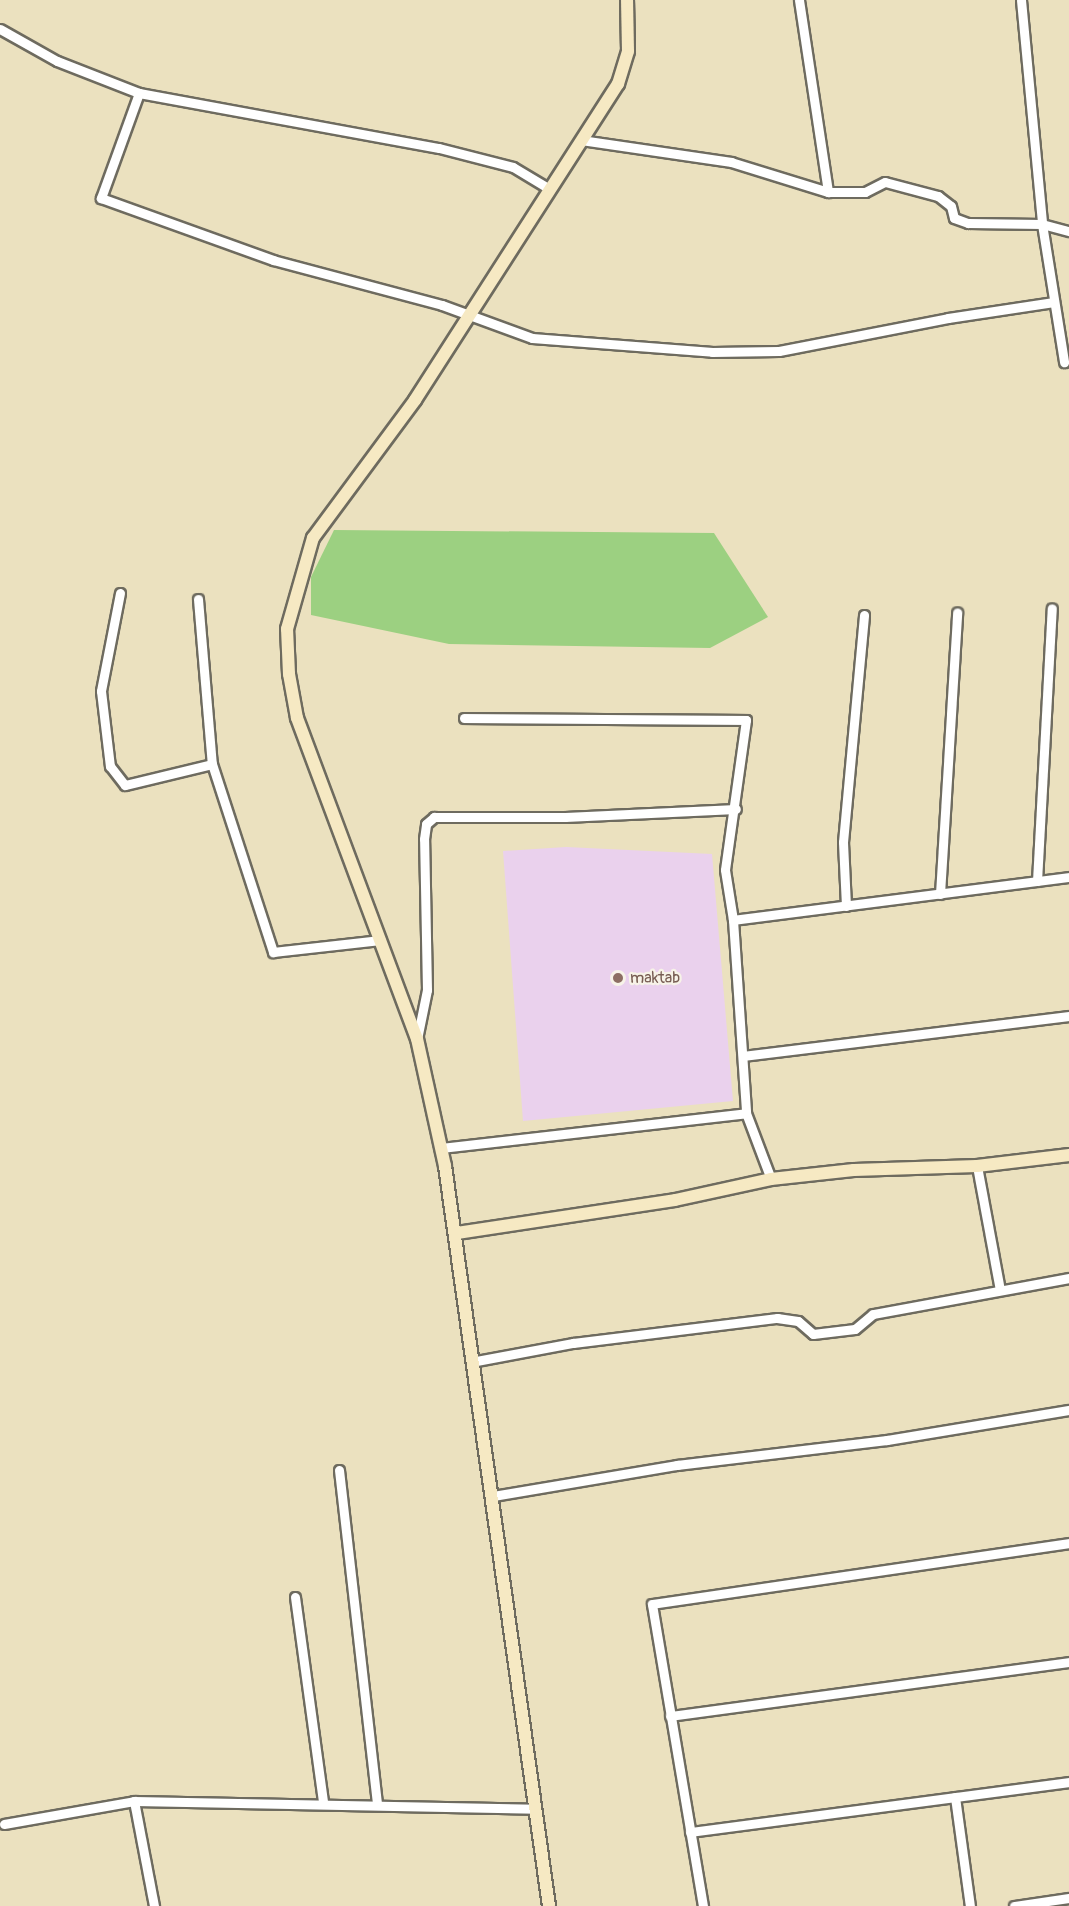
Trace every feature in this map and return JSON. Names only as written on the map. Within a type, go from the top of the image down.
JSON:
[{"type":"street","points":[[549,1906],[493,1496],[471,1362],[457,1233],[441,1148],[417,1039],[297,718],[289,674],[287,629],[313,538],[415,400],[471,316],[548,188],[618,84],[628,51],[627,0]]},
{"type":"street","points":[[799,0],[828,192]]},
{"type":"street","points":[[1021,0],[1042,224],[1064,362]]},
{"type":"street","points":[[0,29],[57,61],[139,93],[439,148],[513,167],[548,188]]},
{"type":"street","points":[[139,93],[101,198],[273,261],[442,305],[532,338],[590,345],[712,352],[768,351],[1054,302]]},
{"type":"street","points":[[581,140],[731,162],[828,192],[865,192],[885,182],[938,196],[951,206],[954,218],[968,223],[1042,224],[1069,231]]},
{"type":"street","points":[[120,593],[101,691],[110,766],[125,785],[212,764]]},
{"type":"street","points":[[198,599],[212,764],[273,952],[380,940]]},
{"type":"street","points":[[1037,881],[1052,608]]},
{"type":"street","points":[[940,894],[957,613]]},
{"type":"street","points":[[846,906],[843,842],[864,615]]},
{"type":"street","points":[[464,718],[746,720],[736,809],[725,870],[733,920],[746,1113],[771,1179]]},
{"type":"street","points":[[417,1039],[427,990],[424,839],[426,824],[434,817],[565,817],[736,809]]},
{"type":"street","points":[[733,920],[1069,877]]},
{"type":"street","points":[[742,1056],[1069,1016]]},
{"type":"street","points":[[441,1148],[746,1113]]},
{"type":"street","points":[[457,1233],[675,1200],[771,1179],[854,1170],[977,1166],[1069,1155]]},
{"type":"street","points":[[977,1166],[1000,1290]]},
{"type":"street","points":[[471,1362],[573,1343],[777,1318],[798,1321],[813,1334],[855,1329],[873,1314],[1069,1278]]},
{"type":"street","points":[[493,1496],[676,1465],[887,1440],[1069,1410]]},
{"type":"street","points":[[339,1470],[377,1803]]},
{"type":"street","points":[[703,1906],[652,1604],[1069,1543]]},
{"type":"street","points":[[296,1597],[323,1802]]},
{"type":"street","points":[[670,1716],[1069,1662]]},
{"type":"street","points":[[690,1832],[1069,1782]]},
{"type":"street","points":[[955,1797],[970,1906]]},
{"type":"street","points":[[4,1824],[134,1801],[377,1803],[536,1809]]},
{"type":"street","points":[[134,1801],[154,1906]]},
{"type":"street","points":[[1014,1906],[1069,1898]]},
{"type":"shaded area","name":"maktab","points":[[566,847],[712,854],[733,1101],[523,1121],[503,851]]},
{"type":"green space","points":[[334,530],[714,533],[768,617],[710,648],[449,644],[311,615],[311,577]]},
{"type":"place","name":"maktab","points":[[618,978]]}]
